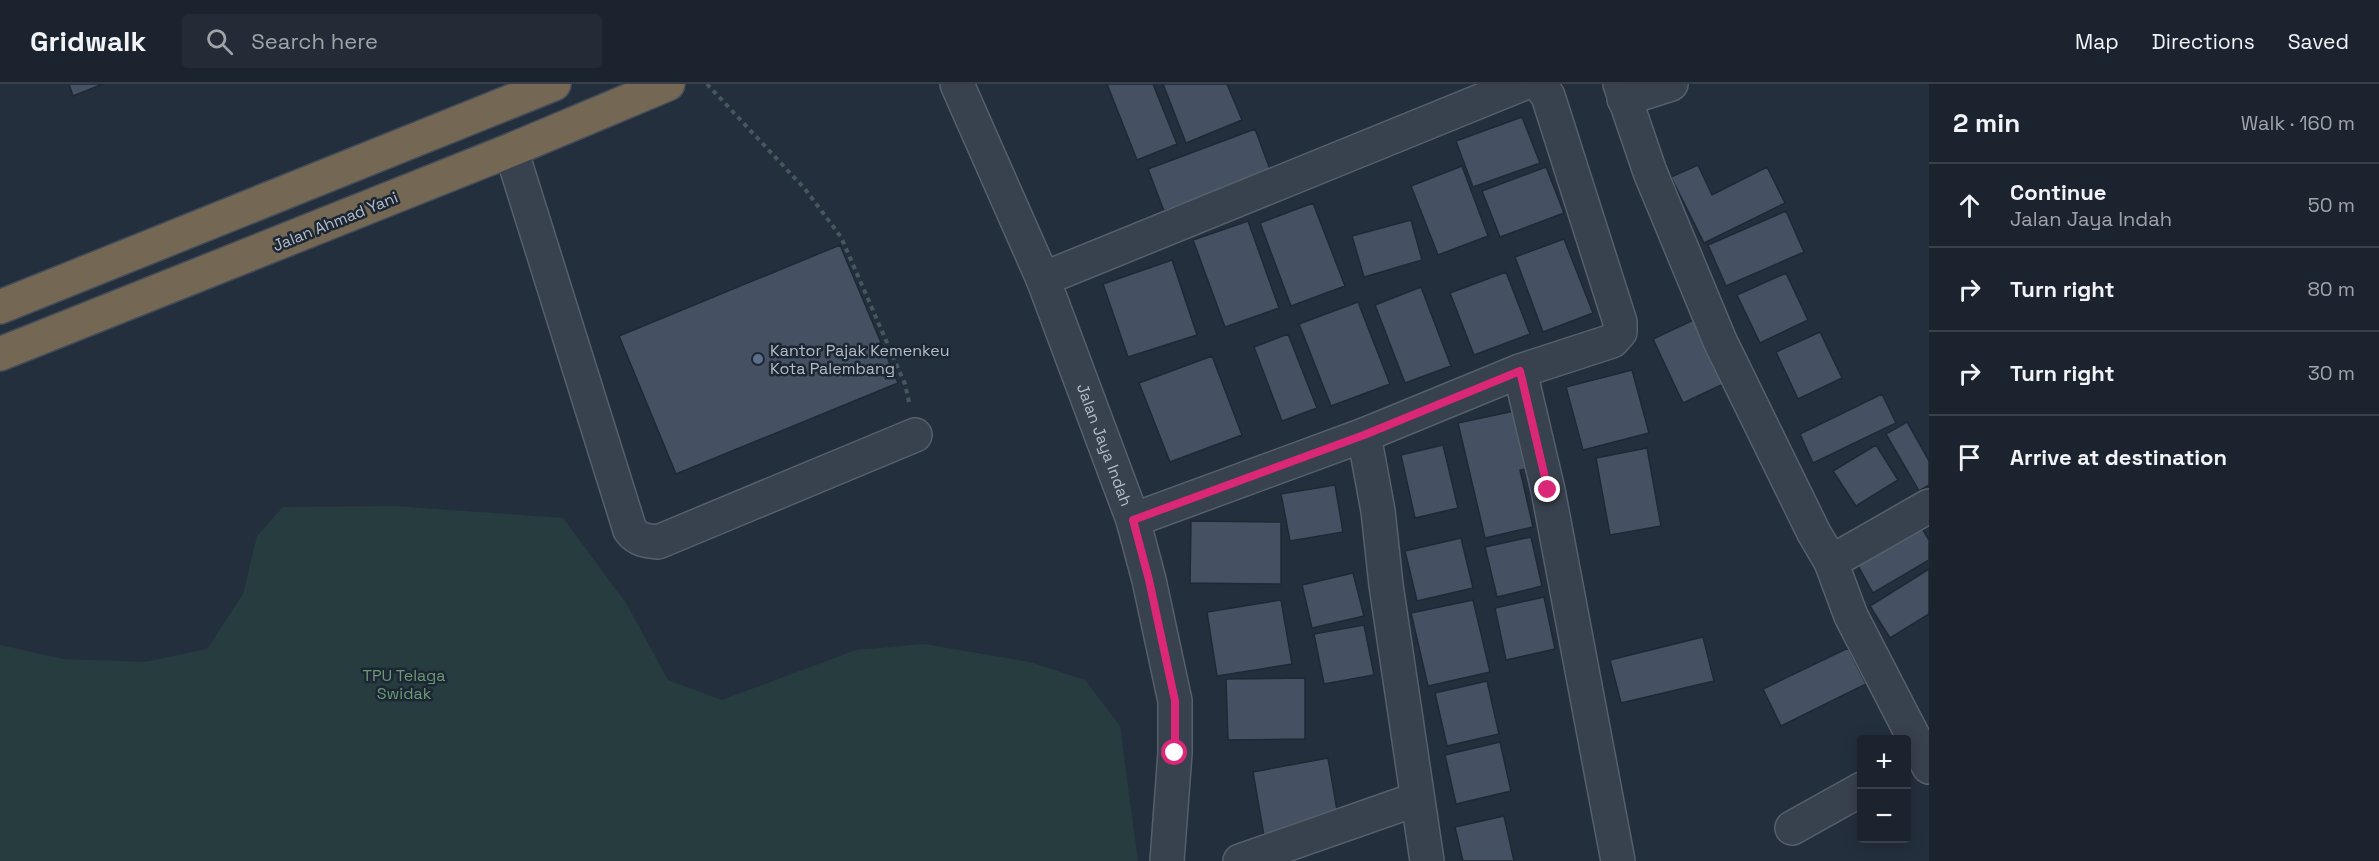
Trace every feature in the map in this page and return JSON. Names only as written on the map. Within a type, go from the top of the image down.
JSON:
[{"type":"highway","points":[[0,307],[554,84]]},
{"type":"highway","name":"Jalan Ahmad Yani","points":[[0,354],[512,150],[668,84]]},
{"type":"street","name":"Jalan Jaya Indah","points":[[957,84],[1043,279],[1133,520],[1149,580],[1175,701],[1175,753],[1167,861]]},
{"type":"street","points":[[1043,279],[1522,84]]},
{"type":"street","points":[[1133,520],[1364,435],[1520,371],[1612,341],[1620,332],[1620,322],[1548,96],[1539,84]]},
{"type":"street","points":[[1671,84],[1622,91],[1650,172],[1720,341],[1814,533],[1831,562],[1851,616],[1922,760]]},
{"type":"street","points":[[512,150],[630,531],[634,536],[658,542],[915,435]]},
{"type":"street","points":[[1520,371],[1548,490],[1618,861]]},
{"type":"street","points":[[1364,435],[1378,511],[1386,585],[1427,861]]},
{"type":"street","points":[[1831,562],[1929,506]]},
{"type":"street","points":[[1792,828],[1857,792]]},
{"type":"street","points":[[1240,861],[1417,799]]},
{"type":"path","points":[[707,84],[805,189],[841,237],[905,384],[915,435]]},
{"type":"green space","name":"TPU Telaga Swidak","points":[[394,506],[563,518],[626,603],[668,680],[722,700],[856,650],[924,644],[1030,662],[1085,680],[1120,726],[1138,861],[0,861],[0,645],[63,659],[145,662],[207,649],[243,594],[257,536],[283,507]]},
{"type":"building","points":[[69,84],[103,84],[73,96]]},
{"type":"building","points":[[1107,84],[1153,84],[1177,144],[1137,160]]},
{"type":"building","points":[[1163,84],[1227,84],[1242,120],[1186,143]]},
{"type":"building","points":[[1522,117],[1540,163],[1473,187],[1456,141]]},
{"type":"building","points":[[1255,129],[1271,172],[1164,211],[1148,169]]},
{"type":"building","points":[[1698,165],[1712,195],[1767,167],[1785,203],[1704,243],[1671,177]]},
{"type":"building","points":[[1462,166],[1488,236],[1438,255],[1411,186]]},
{"type":"building","points":[[1546,167],[1564,213],[1500,237],[1482,191]]},
{"type":"building","points":[[1313,203],[1345,286],[1291,306],[1260,223]]},
{"type":"building","points":[[1786,211],[1804,252],[1726,286],[1708,245]]},
{"type":"building","points":[[1411,220],[1422,260],[1364,277],[1352,236]]},
{"type":"building","points":[[1248,221],[1279,308],[1225,327],[1193,240]]},
{"type":"building","points":[[1564,239],[1593,313],[1543,332],[1515,257]]},
{"type":"building","name":"Kantor Pajak Kemenkeu Kota Palembang","points":[[840,245],[898,383],[676,474],[619,336]]},
{"type":"building","points":[[1172,260],[1197,335],[1128,357],[1103,284]]},
{"type":"building","points":[[1506,272],[1530,334],[1474,355],[1450,293]]},
{"type":"building","points":[[1786,273],[1808,320],[1760,343],[1737,295]]},
{"type":"building","points":[[1421,287],[1451,366],[1405,383],[1375,305]]},
{"type":"building","points":[[1358,302],[1390,384],[1331,406],[1299,324]]},
{"type":"building","points":[[1702,316],[1732,380],[1683,403],[1653,339]]},
{"type":"building","points":[[1820,332],[1842,378],[1798,399],[1776,352]]},
{"type":"building","points":[[1288,334],[1317,408],[1282,421],[1254,347]]},
{"type":"building","points":[[1212,356],[1242,435],[1170,462],[1139,383]]},
{"type":"building","points":[[1632,370],[1649,433],[1583,450],[1566,387]]},
{"type":"building","points":[[1882,394],[1896,423],[1813,463],[1800,434]]},
{"type":"building","points":[[1519,410],[1531,468],[1520,470],[1533,527],[1485,538],[1458,423]]},
{"type":"building","points":[[1907,422],[1929,461],[1929,485],[1919,491],[1886,434]]},
{"type":"building","points":[[1443,445],[1458,508],[1415,518],[1401,455]]},
{"type":"building","points":[[1876,445],[1898,480],[1856,506],[1833,471]]},
{"type":"building","points":[[1647,448],[1661,526],[1610,535],[1596,458]]},
{"type":"building","points":[[1335,485],[1343,532],[1290,541],[1281,494]]},
{"type":"building","points":[[1191,521],[1281,522],[1281,584],[1190,583]]},
{"type":"building","points":[[1920,525],[1929,540],[1929,560],[1873,593],[1856,562]]},
{"type":"building","points":[[1531,537],[1542,586],[1497,597],[1485,547]]},
{"type":"building","points":[[1461,538],[1473,588],[1417,601],[1405,551]]},
{"type":"building","points":[[1929,569],[1929,614],[1890,638],[1870,606]]},
{"type":"building","points":[[1353,573],[1364,616],[1312,628],[1302,585]]},
{"type":"building","points":[[1544,597],[1555,649],[1506,660],[1495,608]]},
{"type":"building","points":[[1281,600],[1292,664],[1217,676],[1207,612]]},
{"type":"building","points":[[1473,600],[1490,672],[1428,686],[1411,613]]},
{"type":"building","points":[[1364,625],[1374,675],[1324,684],[1314,634]]},
{"type":"building","points":[[1703,637],[1714,681],[1621,703],[1610,660]]},
{"type":"building","points":[[1848,648],[1866,684],[1781,726],[1763,689]]},
{"type":"building","points":[[1305,678],[1305,739],[1228,740],[1226,679]]},
{"type":"building","points":[[1487,681],[1499,734],[1447,746],[1435,693]]},
{"type":"building","points":[[1500,742],[1511,791],[1456,804],[1445,755]]},
{"type":"building","points":[[1328,758],[1339,822],[1264,836],[1253,772]]},
{"type":"building","points":[[1504,816],[1514,861],[1463,861],[1455,827]]},
{"type":"place","name":"Kantor Pajak Kemenkeu Kota Palembang","points":[[758,359]]},
{"type":"route","points":[[1175,753],[1175,701],[1149,580],[1133,520],[1364,435],[1520,371],[1548,490]]}]
